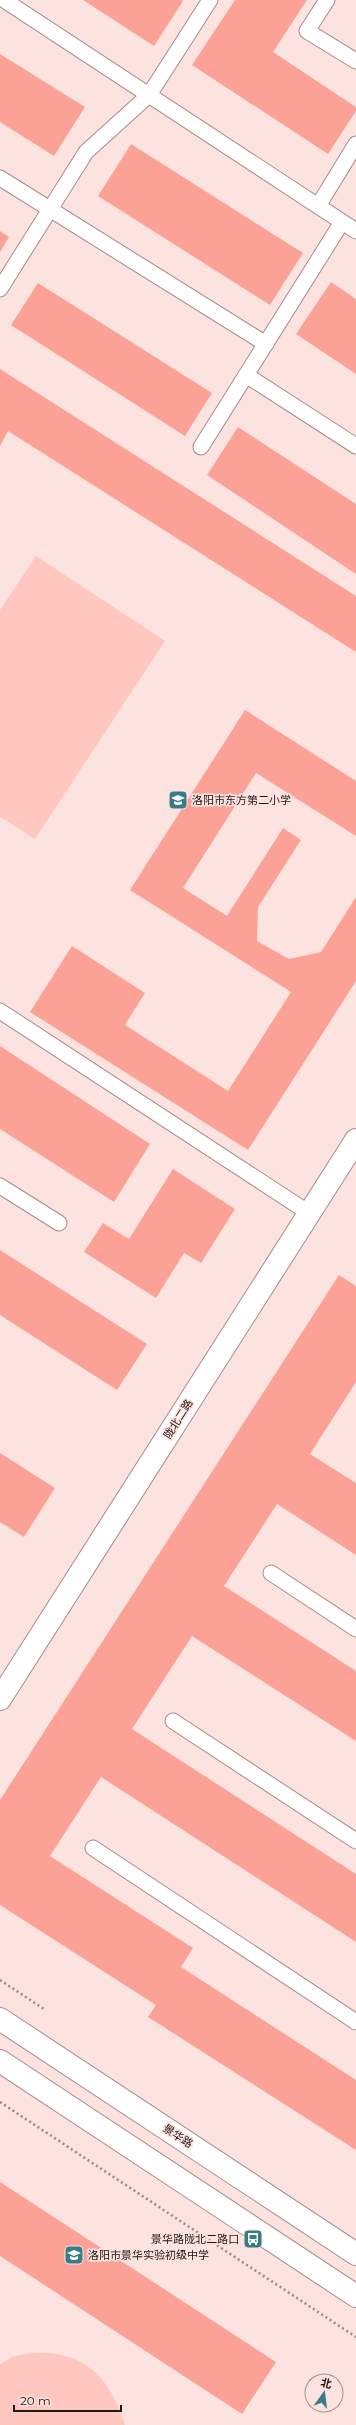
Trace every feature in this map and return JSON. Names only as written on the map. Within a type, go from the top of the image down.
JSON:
[{"type":"main road","name":"陇北二路","points":[[0,1699],[356,1140]]},
{"type":"main road","name":"景华路","points":[[0,2019],[356,2254]]},
{"type":"main road","points":[[0,2061],[356,2296]]},
{"type":"lane","points":[[4,0],[356,231]]},
{"type":"lane","points":[[0,289],[86,152],[149,95],[210,0]]},
{"type":"lane","points":[[326,0],[307,31],[356,61]]},
{"type":"lane","points":[[318,206],[356,144]]},
{"type":"lane","points":[[0,178],[266,344]]},
{"type":"lane","points":[[201,447],[342,222]]},
{"type":"lane","points":[[246,375],[356,446]]},
{"type":"lane","points":[[0,1011],[309,1213]]},
{"type":"lane","points":[[0,1186],[59,1223]]},
{"type":"lane","points":[[271,1573],[356,1629]]},
{"type":"lane","points":[[174,1721],[356,1841]]},
{"type":"lane","points":[[93,1848],[356,2022]]},
{"type":"path","points":[[0,2102],[356,2337]]},
{"type":"shaded area","points":[[36,556],[165,641],[35,839],[0,817],[0,610]]},
{"type":"shaded area","points":[[29,2353],[50,2353],[70,2357],[93,2370],[102,2379],[116,2400],[125,2425],[0,2425],[0,2364],[12,2357]]},
{"type":"building","points":[[83,0],[182,0],[183,1],[154,46]]},
{"type":"building","points":[[235,0],[307,0],[273,52],[356,107],[356,111],[328,154],[192,65]]},
{"type":"building","points":[[0,54],[85,107],[54,156],[0,122]]},
{"type":"building","points":[[131,144],[303,253],[270,305],[98,196]]},
{"type":"building","points":[[0,231],[9,237],[0,252]]},
{"type":"building","points":[[331,282],[356,299],[356,374],[296,334]]},
{"type":"building","points":[[38,283],[212,393],[185,436],[11,325]]},
{"type":"building","points":[[0,369],[356,596],[356,652],[8,431],[0,446]]},
{"type":"building","points":[[238,427],[356,504],[356,574],[207,475]]},
{"type":"building","points":[[245,710],[356,781],[356,836],[256,773],[183,888],[227,916],[283,828],[301,840],[258,907],[257,941],[289,959],[321,952],[356,897],[356,981],[248,1150],[30,1012],[72,946],[145,993],[125,1025],[228,1091],[291,992],[130,890]]},
{"type":"building","points":[[0,1046],[150,1144],[114,1202],[0,1129]]},
{"type":"building","points":[[173,1169],[235,1209],[201,1263],[184,1253],[156,1298],[84,1252],[103,1223],[129,1239]]},
{"type":"building","points":[[0,1250],[147,1344],[117,1390],[0,1315]]},
{"type":"building","points":[[339,1275],[356,1286],[356,1382],[310,1454],[356,1483],[356,1555],[277,1504],[224,1586],[356,1671],[356,1741],[192,1636],[132,1729],[356,1874],[356,1942],[101,1777],[50,1856],[193,1948],[181,1967],[356,2080],[356,2150],[148,2017],[156,2005],[0,1905],[0,1800]]},
{"type":"building","points":[[0,1453],[55,1488],[24,1537],[0,1522]]},
{"type":"building","points":[[0,2182],[276,2362],[242,2414],[0,2256]]},
{"type":"place","name":"洛阳市东方第二小学","points":[[178,800]]},
{"type":"place","name":"景华路陇北二路口","points":[[253,2239]]},
{"type":"place","name":"洛阳市景华实验初级中学","points":[[74,2255]]}]
